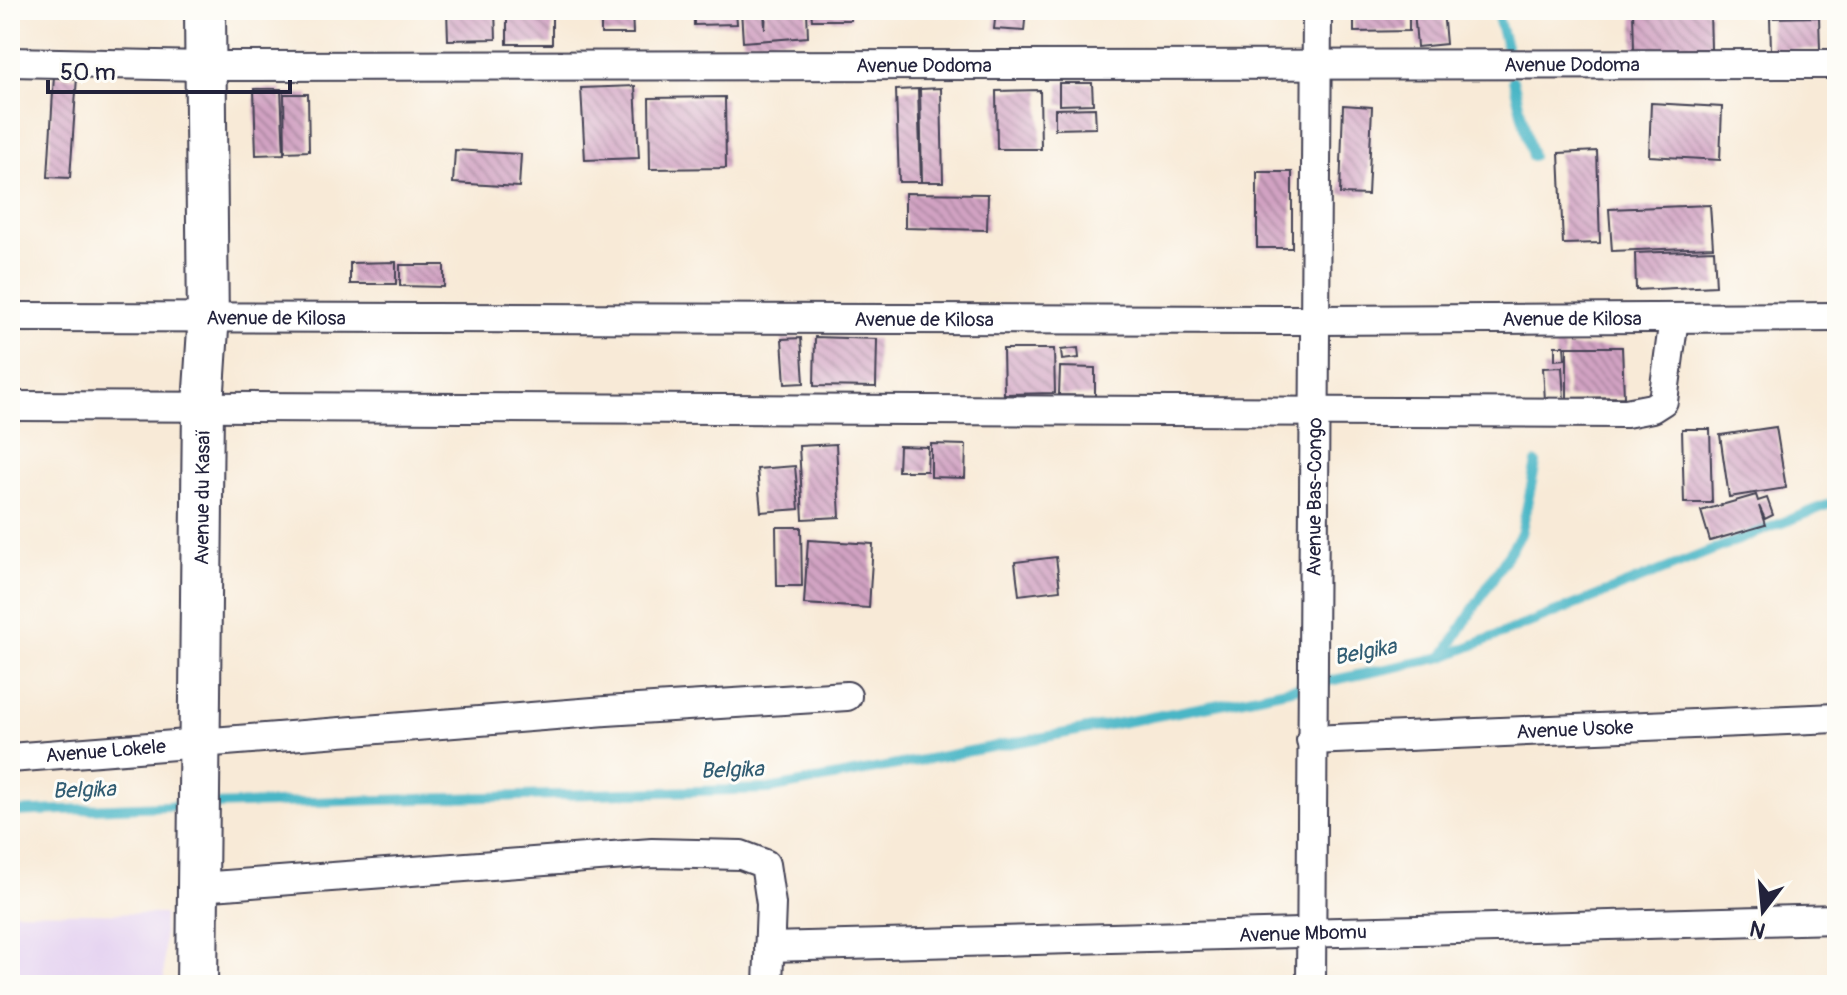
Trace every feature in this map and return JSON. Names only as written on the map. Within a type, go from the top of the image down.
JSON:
[{"type":"street","name":"Avenue du Kasaï","points":[[197,985],[206,320],[205,10]]},
{"type":"street","name":"Avenue Bas-Congo","points":[[1311,985],[1312,409],[1317,10]]},
{"type":"street","name":"Avenue Dodoma","points":[[10,62],[205,66],[1837,64]]},
{"type":"street","name":"Avenue de Kilosa","points":[[10,317],[206,320],[1837,317]]},
{"type":"street","points":[[10,406],[1312,409],[1626,413],[1652,408],[1663,401],[1674,318]]},
{"type":"street","name":"Avenue Lokele","points":[[10,758],[606,711],[847,696]]},
{"type":"street","name":"Avenue Usoke","points":[[1312,730],[1837,718]]},
{"type":"street","points":[[199,873],[652,853],[741,855],[765,864],[771,904],[768,985]]},
{"type":"street","name":"Avenue Mbomu","points":[[769,947],[1837,919]]},
{"type":"shaded area","points":[[10,912],[164,914],[164,985],[10,985]]},
{"type":"building","points":[[447,10],[495,10],[496,39],[448,40]]},
{"type":"building","points":[[507,10],[552,10],[552,44],[507,44]]},
{"type":"building","points":[[601,10],[632,10],[633,34],[601,34]]},
{"type":"building","points":[[694,10],[736,10],[737,24],[694,25]]},
{"type":"building","points":[[741,10],[764,10],[765,29],[766,10],[807,10],[808,37],[743,42]]},
{"type":"building","points":[[811,10],[851,10],[851,20],[812,20]]},
{"type":"building","points":[[951,10],[986,10],[986,15]]},
{"type":"building","points":[[996,10],[1026,10],[1024,31],[994,29]]},
{"type":"building","points":[[1354,10],[1409,10],[1409,31],[1354,32]]},
{"type":"building","points":[[1414,10],[1443,10],[1446,44],[1417,47]]},
{"type":"building","points":[[1633,10],[1710,10],[1711,49],[1634,51]]},
{"type":"building","points":[[1819,17],[1820,49],[1771,50],[1770,18]]},
{"type":"building","points":[[54,75],[77,77],[70,178],[48,177]]},
{"type":"building","points":[[1059,83],[1092,83],[1093,104],[1059,105]]},
{"type":"building","points":[[635,86],[639,158],[585,160],[581,88]]},
{"type":"building","points":[[941,88],[943,182],[922,182],[920,89]]},
{"type":"building","points":[[254,89],[281,89],[284,154],[256,155]]},
{"type":"building","points":[[918,89],[921,182],[899,182],[896,90]]},
{"type":"building","points":[[1040,90],[1041,149],[997,149],[996,91]]},
{"type":"building","points":[[284,94],[308,94],[309,151],[285,152]]},
{"type":"building","points":[[725,97],[726,168],[650,169],[649,98]]},
{"type":"building","points":[[1651,103],[1722,107],[1720,160],[1649,156]]},
{"type":"building","points":[[1343,105],[1372,107],[1368,195],[1340,194]]},
{"type":"building","points":[[1095,108],[1096,128],[1055,129],[1055,109]]},
{"type":"building","points":[[455,150],[521,154],[519,187],[453,183]]},
{"type":"building","points":[[1597,151],[1600,243],[1563,244],[1559,153]]},
{"type":"building","points":[[1257,172],[1292,172],[1292,248],[1257,248]]},
{"type":"building","points":[[905,193],[988,194],[987,230],[905,228]]},
{"type":"building","points":[[1710,205],[1713,247],[1612,251],[1609,209]]},
{"type":"building","points":[[1714,250],[1716,286],[1636,290],[1635,253]]},
{"type":"building","points":[[396,262],[396,284],[350,284],[350,263]]},
{"type":"building","points":[[400,265],[444,265],[444,287],[400,286]]},
{"type":"building","points":[[815,337],[877,339],[876,387],[814,386]]},
{"type":"building","points":[[801,338],[804,383],[785,384],[782,339]]},
{"type":"building","points":[[1555,346],[1564,346],[1565,359],[1555,360]]},
{"type":"building","points":[[1567,347],[1622,347],[1624,397],[1567,398]]},
{"type":"building","points":[[1078,348],[1079,358],[1062,360],[1061,350]]},
{"type":"building","points":[[1003,349],[1054,349],[1055,393],[1004,394]]},
{"type":"building","points":[[1060,367],[1095,368],[1095,396],[1059,395]]},
{"type":"building","points":[[1562,367],[1564,399],[1545,400],[1543,368]]},
{"type":"building","points":[[1776,427],[1786,488],[1729,497],[1720,435]]},
{"type":"building","points":[[1682,429],[1710,429],[1712,503],[1684,503]]},
{"type":"building","points":[[836,444],[840,517],[803,519],[799,446]]},
{"type":"building","points":[[931,444],[966,445],[965,478],[931,477]]},
{"type":"building","points":[[899,446],[928,447],[927,471],[898,471]]},
{"type":"building","points":[[795,466],[799,509],[761,512],[757,469]]},
{"type":"building","points":[[1756,495],[1758,501],[1767,498],[1773,515],[1765,519],[1759,506],[1765,525],[1710,541],[1701,511]]},
{"type":"building","points":[[776,527],[801,527],[802,586],[777,586]]},
{"type":"building","points":[[808,540],[873,544],[869,608],[804,604]]},
{"type":"building","points":[[1056,557],[1060,590],[1019,595],[1015,562]]},
{"type":"waterway","points":[[1496,10],[1506,46]]},
{"type":"waterway","points":[[1513,80],[1532,156]]},
{"type":"waterway","points":[[1443,657],[1521,534],[1536,463]]},
{"type":"waterway","name":"Belgika","points":[[208,805],[769,789],[1220,704],[1443,657],[1837,501]]},
{"type":"waterway","name":"Belgika","points":[[10,812],[192,805]]}]
